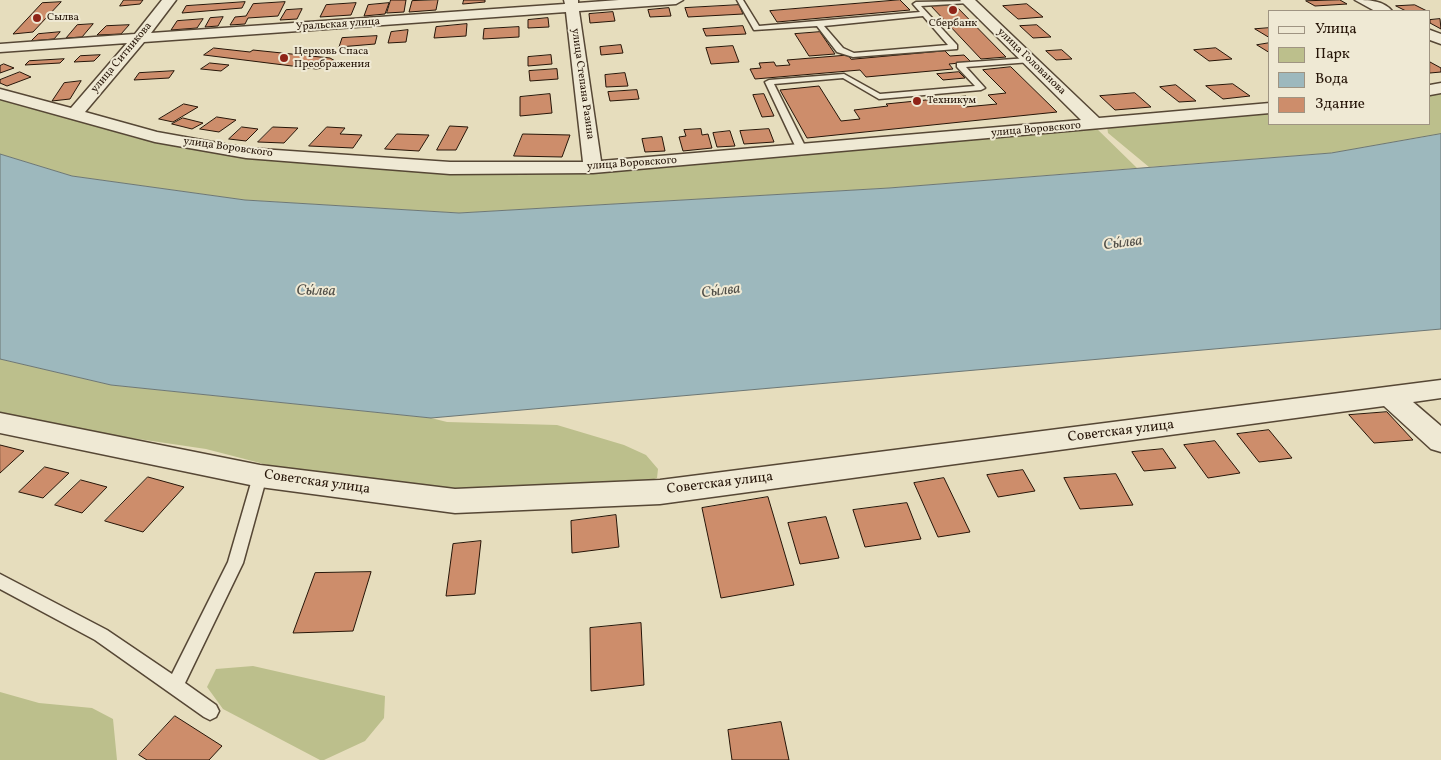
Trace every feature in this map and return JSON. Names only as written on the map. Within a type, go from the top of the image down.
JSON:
[{"type":"street","name":"улица Ситникова","points":[[74,115],[138,40],[169,0]]},
{"type":"street","name":"Уральская улица","points":[[0,48],[138,40],[572,4],[676,0]]},
{"type":"street","points":[[1362,0],[1383,10]]},
{"type":"street","name":"улица Голованова","points":[[968,1],[1095,124]]},
{"type":"street","name":"улица Степана Разина","points":[[572,4],[593,167]]},
{"type":"street","name":"улица Воровского","points":[[0,94],[155,138],[246,153],[450,168],[593,167],[1268,108]]},
{"type":"street","name":"Советская улица","points":[[0,423],[260,476],[455,501],[660,492],[1391,397],[1441,388]]},
{"type":"street","points":[[1391,397],[1441,442]]},
{"type":"lane","points":[[740,0],[757,28],[925,14]]},
{"type":"lane","points":[[819,24],[840,50],[853,55],[954,47],[916,4],[968,1]]},
{"type":"lane","points":[[802,150],[769,82],[844,76],[879,97],[898,96],[981,88],[960,65],[1028,60]]},
{"type":"lane","points":[[175,686],[235,562],[260,476]]},
{"type":"lane","points":[[0,580],[101,635],[210,711]]},
{"type":"green space","points":[[1441,89],[1441,134],[1331,153],[1149,167],[1108,133],[1107,126],[1268,110],[1268,125],[1431,125],[1431,90]]},
{"type":"green space","points":[[0,97],[135,138],[249,157],[428,169],[791,155],[892,147],[1094,126],[1137,168],[889,188],[459,213],[245,200],[72,176],[0,154]]},
{"type":"green space","points":[[0,359],[111,385],[431,418],[447,422],[557,425],[624,445],[646,455],[658,469],[657,478],[627,488],[430,490],[318,478],[206,449],[71,429],[0,414]]},
{"type":"green space","points":[[253,666],[385,696],[384,718],[365,741],[324,760],[320,760],[223,709],[207,687],[216,669]]},
{"type":"green space","points":[[0,692],[39,703],[92,708],[113,719],[117,760],[0,760]]},
{"type":"water","name":"Сы́лва","points":[[1441,134],[1441,329],[431,418],[111,385],[0,359],[0,154],[72,176],[245,200],[459,213],[889,188],[1331,153]]},
{"type":"building","points":[[124,0],[143,0],[140,4],[120,6]]},
{"type":"building","points":[[391,0],[406,0],[404,12],[387,13]]},
{"type":"building","points":[[438,0],[436,10],[409,12],[412,1]]},
{"type":"building","points":[[464,0],[485,0],[485,2],[463,4]]},
{"type":"building","points":[[900,0],[910,10],[777,22],[770,11]]},
{"type":"building","points":[[1340,0],[1347,4],[1315,6],[1306,1]]},
{"type":"building","name":"Сылва","points":[[61,2],[33,32],[13,34],[42,3]]},
{"type":"building","points":[[245,2],[242,8],[182,13],[186,6]]},
{"type":"building","points":[[285,2],[278,16],[248,18],[245,24],[230,25],[235,17],[246,16],[253,4]]},
{"type":"building","points":[[356,3],[351,15],[320,17],[326,5]]},
{"type":"building","points":[[389,3],[385,14],[364,16],[368,5]]},
{"type":"building","points":[[953,3],[1006,57],[981,59],[930,5]]},
{"type":"building","points":[[1027,4],[1043,17],[1018,19],[1003,6]]},
{"type":"building","points":[[739,5],[743,14],[688,17],[685,8]]},
{"type":"building","points":[[1415,5],[1425,10],[1404,10],[1396,6]]},
{"type":"building","points":[[669,8],[671,16],[650,17],[648,10]]},
{"type":"building","points":[[302,9],[297,19],[280,20],[286,10]]},
{"type":"building","points":[[613,12],[615,21],[590,23],[589,14]]},
{"type":"building","points":[[223,17],[218,26],[205,27],[210,18]]},
{"type":"building","points":[[548,18],[549,27],[528,28],[528,20]]},
{"type":"building","points":[[203,19],[197,28],[171,30],[177,21]]},
{"type":"building","points":[[1440,19],[1441,29],[1431,24],[1431,20]]},
{"type":"building","points":[[93,24],[82,37],[66,38],[77,25]]},
{"type":"building","points":[[467,24],[466,36],[434,38],[436,27]]},
{"type":"building","points":[[129,25],[121,34],[97,35],[106,26]]},
{"type":"building","points":[[1037,25],[1051,37],[1033,38],[1020,26]]},
{"type":"building","points":[[743,26],[746,34],[706,36],[703,29]]},
{"type":"building","points":[[519,27],[519,37],[483,39],[484,29]]},
{"type":"building","points":[[1268,28],[1268,37],[1255,29]]},
{"type":"building","points":[[408,30],[406,42],[388,43],[391,32]]},
{"type":"building","points":[[60,32],[54,39],[31,41],[38,34]]},
{"type":"building","points":[[820,32],[835,54],[809,56],[795,34]]},
{"type":"building","points":[[377,36],[375,44],[339,47],[342,38]]},
{"type":"building","points":[[1268,43],[1268,52],[1257,45]]},
{"type":"building","points":[[621,45],[623,53],[601,55],[600,47]]},
{"type":"building","points":[[733,46],[739,62],[711,64],[706,48]]},
{"type":"building","name":"Церковь Спаса Преображения","points":[[214,48],[330,58],[337,62],[331,67],[316,69],[204,55]]},
{"type":"building","points":[[1216,48],[1232,59],[1209,61],[1194,50]]},
{"type":"building","points":[[1062,50],[1072,59],[1056,60],[1046,51]]},
{"type":"building","points":[[945,51],[950,56],[964,55],[971,62],[949,64],[953,69],[866,77],[860,70],[755,79],[750,69],[761,68],[759,63],[774,62],[776,66],[790,65],[787,60],[848,55],[851,59]]},
{"type":"building","points":[[100,55],[94,61],[74,62],[80,56]]},
{"type":"building","points":[[551,55],[552,64],[528,66],[528,57]]},
{"type":"building","points":[[64,59],[60,63],[25,65],[29,61]]},
{"type":"building","points":[[210,63],[229,65],[221,71],[201,69]]},
{"type":"building","points":[[1431,63],[1441,68],[1441,72],[1431,73]]},
{"type":"building","points":[[4,64],[14,68],[0,73],[0,66]]},
{"type":"building","points":[[1011,67],[1057,112],[807,138],[780,90],[819,86],[841,121],[860,119],[854,110],[888,106],[886,104],[966,96],[971,102],[962,103],[965,107],[997,104],[988,95],[1006,93],[983,70]]},
{"type":"building","points":[[557,69],[558,79],[530,81],[529,71]]},
{"type":"building","points":[[174,71],[169,78],[134,80],[139,73]]},
{"type":"building","points":[[20,72],[31,77],[7,86],[0,83],[0,80]]},
{"type":"building","points":[[959,72],[965,78],[943,80],[937,74]]},
{"type":"building","points":[[625,73],[628,86],[606,87],[605,75]]},
{"type":"building","points":[[81,81],[70,99],[52,101],[64,83]]},
{"type":"building","points":[[1233,84],[1250,96],[1223,99],[1206,86]]},
{"type":"building","points":[[1176,85],[1196,101],[1179,102],[1160,87]]},
{"type":"building","points":[[637,90],[639,99],[610,101],[608,92]]},
{"type":"building","points":[[1135,93],[1151,107],[1115,110],[1100,96]]},
{"type":"building","points":[[550,94],[552,113],[520,116],[520,97]]},
{"type":"building","points":[[764,94],[774,116],[762,117],[753,95]]},
{"type":"building","points":[[184,104],[198,107],[173,122],[159,119]]},
{"type":"building","points":[[217,117],[236,120],[219,132],[200,129]]},
{"type":"building","points":[[183,118],[203,123],[192,129],[172,124]]},
{"type":"building","points":[[450,126],[468,127],[456,150],[437,150]]},
{"type":"building","points":[[242,127],[258,129],[246,141],[229,139]]},
{"type":"building","points":[[273,127],[298,128],[284,143],[258,142]]},
{"type":"building","points":[[327,127],[345,128],[340,134],[362,135],[353,148],[309,146]]},
{"type":"building","points":[[701,129],[702,135],[708,134],[712,148],[683,151],[679,137],[686,136],[684,130]]},
{"type":"building","points":[[769,129],[774,142],[744,144],[740,131]]},
{"type":"building","points":[[730,131],[735,146],[717,147],[713,133]]},
{"type":"building","points":[[397,134],[429,135],[419,151],[385,149]]},
{"type":"building","points":[[523,134],[570,135],[562,157],[514,156]]},
{"type":"building","points":[[662,137],[665,151],[645,152],[642,139]]},
{"type":"building","points":[[1387,412],[1413,440],[1374,443],[1349,415]]},
{"type":"building","points":[[1269,430],[1292,458],[1259,462],[1237,434]]},
{"type":"building","points":[[1215,441],[1240,473],[1208,478],[1184,445]]},
{"type":"building","points":[[0,445],[24,451],[0,473]]},
{"type":"building","points":[[1163,449],[1176,468],[1144,471],[1132,452]]},
{"type":"building","points":[[45,467],[69,473],[43,498],[19,492]]},
{"type":"building","points":[[1023,470],[1035,491],[998,497],[987,475]]},
{"type":"building","points":[[1116,474],[1133,505],[1080,509],[1064,478]]},
{"type":"building","points":[[148,477],[184,487],[143,532],[105,521]]},
{"type":"building","points":[[944,478],[970,532],[938,537],[914,483]]},
{"type":"building","points":[[81,480],[107,487],[82,513],[55,505]]},
{"type":"building","points":[[768,497],[794,585],[721,598],[702,508]]},
{"type":"building","points":[[907,503],[921,539],[865,547],[853,510]]},
{"type":"building","points":[[616,515],[619,547],[572,553],[571,521]]},
{"type":"building","points":[[826,517],[839,558],[800,564],[788,523]]},
{"type":"building","points":[[481,541],[475,594],[446,596],[453,544]]},
{"type":"building","points":[[371,572],[353,631],[293,633],[315,573]]},
{"type":"building","points":[[641,623],[644,685],[591,691],[590,628]]},
{"type":"building","points":[[175,716],[222,746],[209,760],[147,760],[139,755]]},
{"type":"building","points":[[781,722],[789,760],[732,760],[728,730]]},
{"type":"place","name":"Сбербанк","points":[[953,10]]},
{"type":"place","name":"Сылва","points":[[37,18]]},
{"type":"place","name":"Церковь Спаса Преображения","points":[[284,58]]},
{"type":"place","name":"Техникум","points":[[917,101]]}]
